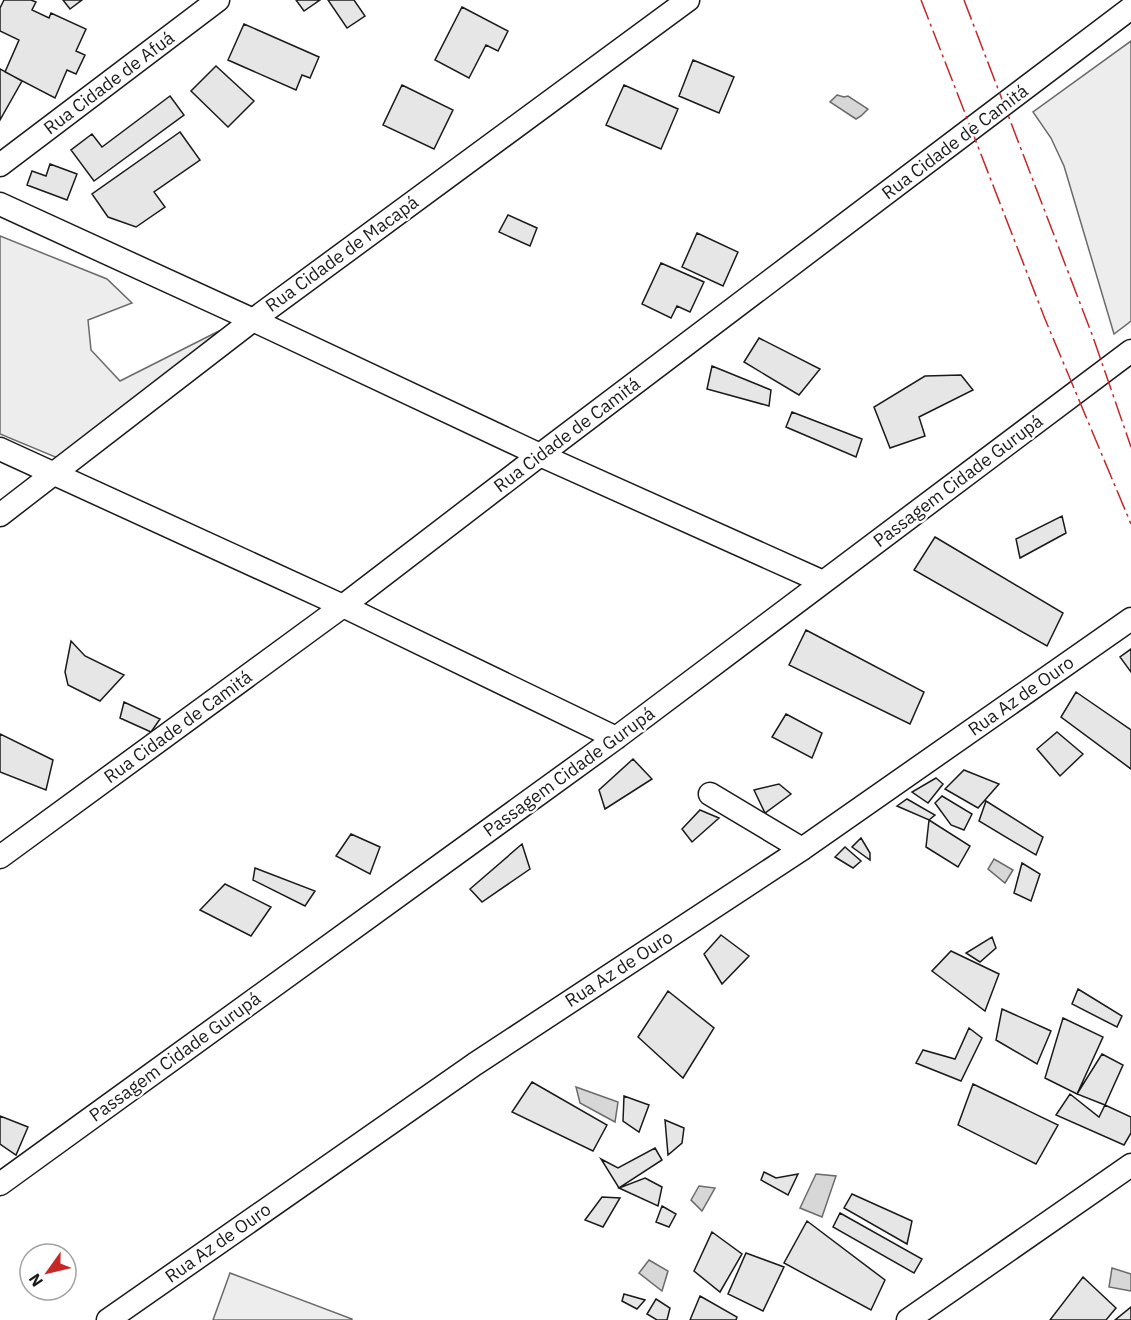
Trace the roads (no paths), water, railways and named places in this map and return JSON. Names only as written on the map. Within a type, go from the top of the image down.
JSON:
[{"type":"street","name":"Rua Cidade de Afuá","points":[[0,165],[218,0]]},
{"type":"street","name":"Rua Cidade de Macapá","points":[[0,515],[253,320],[688,0]]},
{"type":"street","name":"Rua Cidade de Camitá","points":[[0,857],[343,606],[1131,8]]},
{"type":"street","points":[[0,204],[540,455],[823,582]]},
{"type":"street","name":"Passagem Cidade Gurupá","points":[[0,1184],[616,738],[1131,351]]},
{"type":"street","points":[[0,449],[343,606],[616,738]]},
{"type":"street","name":"Rua Az de Ouro","points":[[108,1320],[475,1064],[802,849],[1131,619]]},
{"type":"street","points":[[710,794],[802,849]]},
{"type":"street","points":[[908,1320],[1131,1165]]}]
